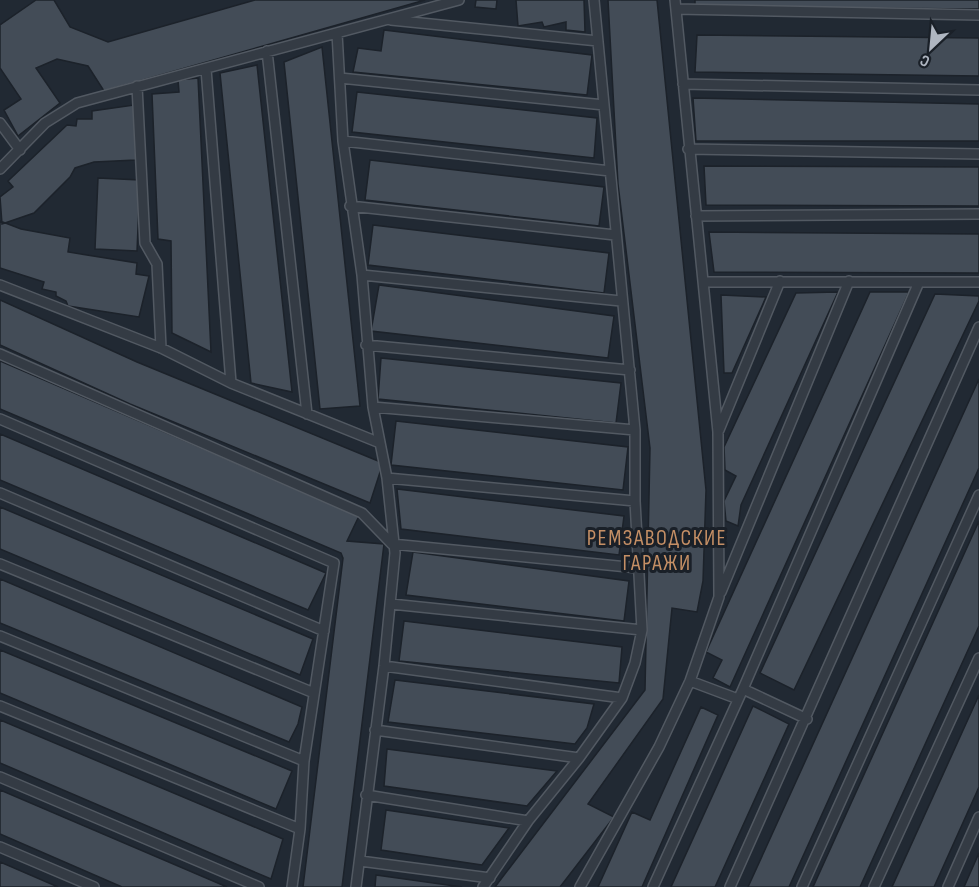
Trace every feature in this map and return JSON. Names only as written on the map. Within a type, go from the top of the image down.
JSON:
[{"type":"lane","points":[[0,169],[45,123],[77,103],[459,0]]},
{"type":"lane","points":[[483,887],[528,821],[579,758],[622,698],[635,663],[642,630],[635,501],[635,430],[594,0]]},
{"type":"lane","points":[[719,597],[718,432],[688,149],[676,4],[979,15]]},
{"type":"lane","points":[[384,20],[598,41]]},
{"type":"lane","points":[[337,33],[343,141],[350,206],[362,275],[366,345],[373,407],[387,478],[392,544],[395,553],[384,666],[356,887]]},
{"type":"lane","points":[[267,51],[307,414]]},
{"type":"lane","points":[[206,69],[231,383]]},
{"type":"lane","points":[[340,78],[604,105]]},
{"type":"lane","points":[[683,84],[979,90]]},
{"type":"lane","points":[[137,86],[145,243],[157,264],[161,348]]},
{"type":"lane","points":[[0,123],[20,150]]},
{"type":"lane","points":[[343,141],[610,171]]},
{"type":"lane","points":[[688,149],[979,154]]},
{"type":"lane","points":[[350,206],[615,235]]},
{"type":"lane","points":[[696,216],[979,214]]},
{"type":"lane","points":[[362,275],[621,301]]},
{"type":"lane","points":[[718,432],[780,281]]},
{"type":"lane","points":[[580,887],[659,747],[690,681],[719,597],[849,281]]},
{"type":"lane","points":[[703,282],[979,282]]},
{"type":"lane","points":[[654,887],[743,689],[919,282]]},
{"type":"lane","points":[[0,285],[161,348],[231,383],[380,443]]},
{"type":"lane","points":[[730,887],[807,719],[979,327]]},
{"type":"lane","points":[[366,345],[630,370]]},
{"type":"lane","points":[[0,354],[362,513],[392,544],[638,568]]},
{"type":"lane","points":[[373,407],[635,430]]},
{"type":"lane","points":[[0,419],[334,563],[304,761],[300,829],[291,887]]},
{"type":"lane","points":[[387,478],[635,501]]},
{"type":"lane","points":[[0,494],[324,631]]},
{"type":"lane","points":[[802,887],[979,495]]},
{"type":"lane","points":[[0,564],[314,693]]},
{"type":"lane","points":[[391,604],[642,630]]},
{"type":"lane","points":[[0,636],[304,761]]},
{"type":"lane","points":[[874,887],[979,658]]},
{"type":"lane","points":[[384,666],[622,698]]},
{"type":"lane","points":[[690,681],[738,699]]},
{"type":"lane","points":[[743,689],[807,719]]},
{"type":"lane","points":[[0,706],[300,829]]},
{"type":"lane","points":[[375,730],[579,758]]},
{"type":"lane","points":[[0,777],[259,887]]},
{"type":"lane","points":[[366,795],[528,821]]},
{"type":"lane","points":[[948,887],[979,817]]},
{"type":"lane","points":[[0,847],[94,887]]},
{"type":"lane","points":[[360,861],[490,878]]},
{"type":"building","points":[[36,0],[54,0],[70,27],[108,42],[255,0],[425,0],[104,91],[88,66],[57,59],[36,68],[60,103],[18,136],[4,110],[21,99],[0,68],[0,25]]},
{"type":"building","points":[[476,0],[497,0],[496,9],[475,7]]},
{"type":"building","points":[[516,0],[584,0],[585,32],[566,30],[566,22],[544,27],[542,22],[518,26]]},
{"type":"building","points":[[608,0],[657,0],[706,490],[703,581],[697,612],[672,608],[663,699],[588,804],[614,817],[560,887],[495,887],[645,690],[650,448],[618,184]]},
{"type":"building","points":[[695,0],[979,0],[979,9],[695,7]]},
{"type":"building","points":[[384,30],[592,55],[587,95],[353,72],[358,48],[381,51]]},
{"type":"building","points":[[697,35],[979,38],[979,76],[695,72]]},
{"type":"building","points":[[322,47],[360,406],[320,409],[284,62]]},
{"type":"building","points":[[257,65],[292,392],[251,383],[220,73]]},
{"type":"building","points":[[198,78],[211,352],[172,333],[171,241],[158,239],[152,94],[179,92],[178,80]]},
{"type":"building","points":[[357,92],[597,118],[594,158],[352,132]]},
{"type":"building","points":[[693,98],[979,104],[979,141],[696,141]]},
{"type":"building","points":[[134,105],[136,160],[94,162],[75,168],[70,177],[34,213],[2,224],[0,197],[13,187],[8,181],[67,125],[76,126],[77,119],[92,119],[92,111]]},
{"type":"building","points":[[370,160],[604,187],[599,226],[365,200]]},
{"type":"building","points":[[704,166],[979,167],[979,206],[706,205]]},
{"type":"building","points":[[98,178],[140,180],[137,251],[95,249]]},
{"type":"building","points":[[0,221],[21,229],[70,238],[68,252],[137,263],[136,274],[149,276],[139,317],[68,306],[66,301],[56,296],[56,292],[42,289],[44,282],[0,268]]},
{"type":"building","points":[[373,225],[609,253],[604,293],[368,265]]},
{"type":"building","points":[[709,232],[979,234],[979,273],[714,272]]},
{"type":"building","points":[[379,285],[614,316],[608,358],[371,331]]},
{"type":"building","points":[[838,292],[741,505],[738,526],[726,521],[724,501],[736,476],[725,470],[724,447],[796,293]]},
{"type":"building","points":[[870,292],[909,292],[730,687],[713,678],[722,660],[706,652]]},
{"type":"building","points":[[935,294],[979,296],[979,301],[794,690],[760,673]]},
{"type":"building","points":[[721,295],[766,297],[732,373],[724,373]]},
{"type":"building","points":[[0,300],[137,362],[383,463],[370,503],[130,404],[0,345]]},
{"type":"building","points":[[381,358],[621,383],[616,423],[378,399]]},
{"type":"building","points":[[0,361],[359,516],[347,541],[384,544],[342,887],[303,887],[343,558],[341,553],[0,409]]},
{"type":"building","points":[[979,379],[979,468],[789,887],[748,887]]},
{"type":"building","points":[[396,421],[628,447],[623,490],[391,465]]},
{"type":"building","points":[[0,434],[326,573],[308,610],[0,480]]},
{"type":"building","points":[[397,489],[624,516],[619,555],[401,529]]},
{"type":"building","points":[[0,507],[313,639],[300,675],[0,549]]},
{"type":"building","points":[[979,521],[979,626],[860,887],[813,887]]},
{"type":"building","points":[[413,552],[629,581],[624,621],[406,595]]},
{"type":"building","points":[[0,579],[302,707],[298,724],[289,742],[0,623]]},
{"type":"building","points":[[404,621],[622,647],[619,683],[399,661]]},
{"type":"building","points":[[0,650],[292,771],[276,809],[0,693]]},
{"type":"building","points":[[395,680],[594,704],[587,728],[575,744],[388,722]]},
{"type":"building","points":[[979,695],[979,787],[934,887],[892,887]]},
{"type":"building","points":[[753,706],[789,724],[715,887],[671,887]]},
{"type":"building","points":[[701,707],[718,715],[642,887],[598,887],[632,812],[650,820]]},
{"type":"building","points":[[0,720],[283,839],[271,879],[0,763]]},
{"type":"building","points":[[387,749],[557,771],[527,806],[384,786]]},
{"type":"building","points":[[0,790],[227,887],[122,887],[0,834]]},
{"type":"building","points":[[386,810],[509,828],[482,865],[381,850]]},
{"type":"building","points":[[979,853],[979,887],[964,887]]},
{"type":"building","points":[[0,862],[58,887],[0,887]]},
{"type":"building","points":[[376,875],[462,887],[375,887]]},
{"type":"district","name":"РЕМЗАВОДСКИЕ ГАРАЖИ","points":[[657,550]]}]
